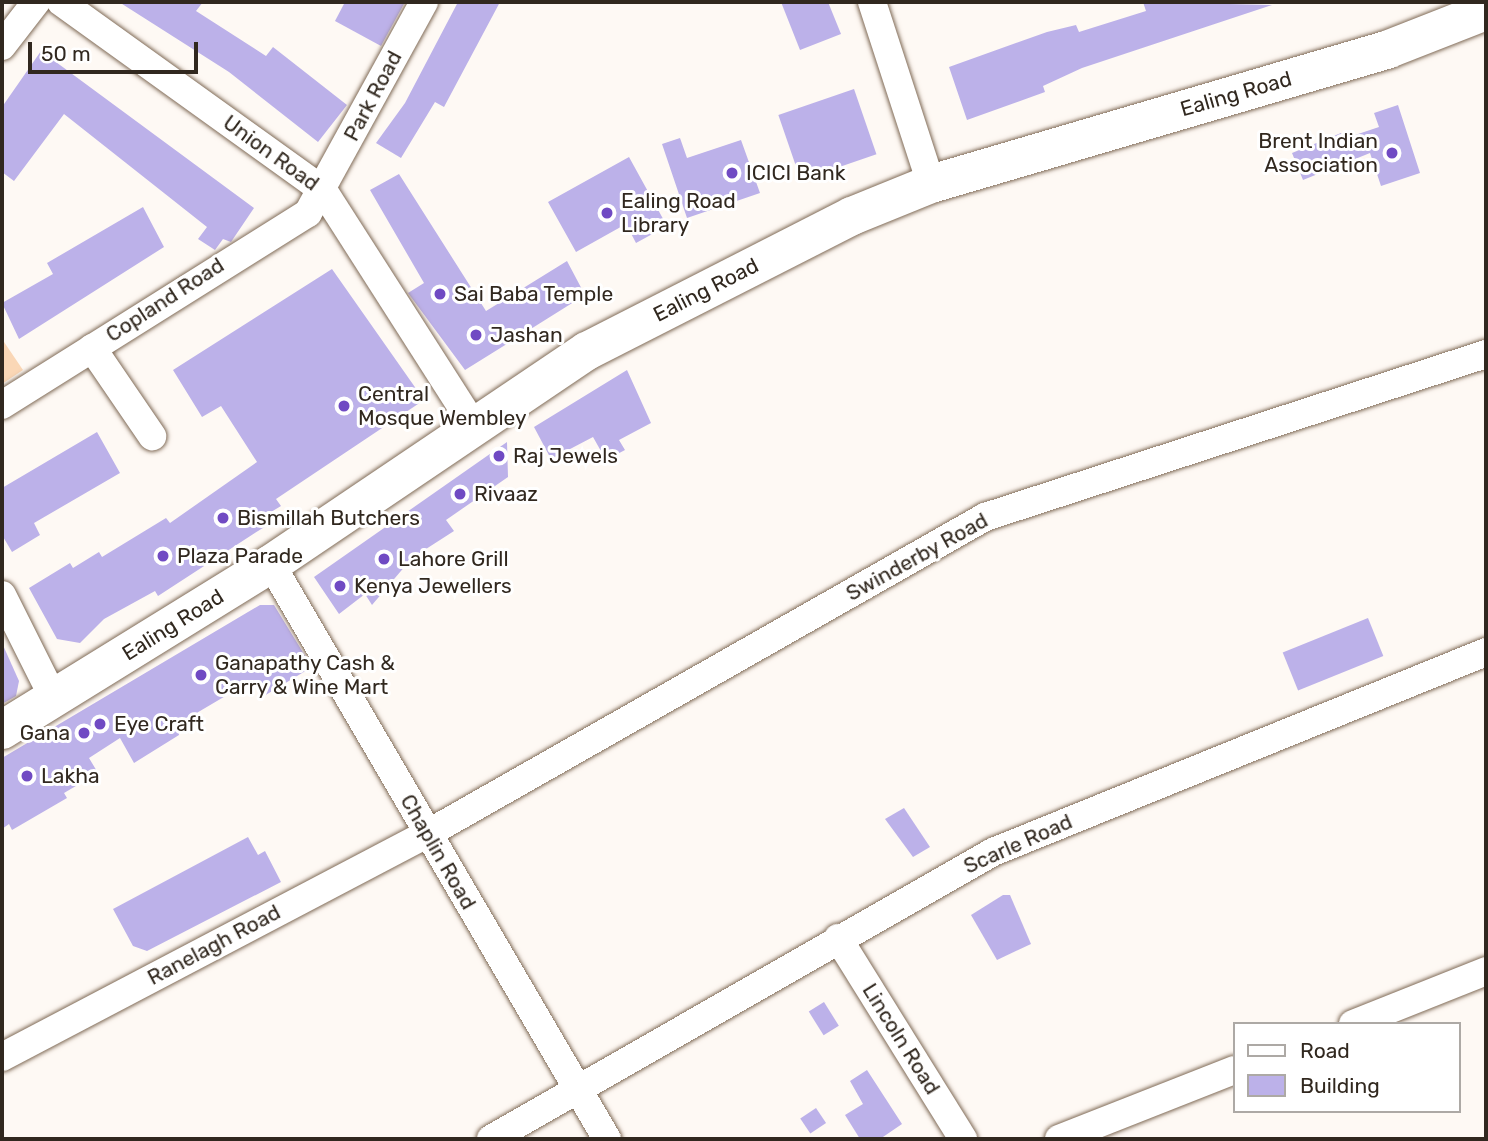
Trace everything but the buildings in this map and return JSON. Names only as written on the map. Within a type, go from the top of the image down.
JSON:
[{"type":"main road","name":"Ealing Road","points":[[2,730],[271,564],[473,425],[610,340],[852,216],[931,184],[1389,49],[1486,11]]},
{"type":"street","points":[[2,46],[36,2]]},
{"type":"street","name":"Union Road","points":[[61,2],[323,190],[473,425]]},
{"type":"street","name":"Park Road","points":[[323,190],[424,2]]},
{"type":"street","points":[[872,2],[931,184]]},
{"type":"street","name":"Copland Road","points":[[2,405],[308,213],[323,190]]},
{"type":"street","points":[[92,348],[152,436]]},
{"type":"street","name":"Swinderby Road","points":[[427,834],[985,517],[1486,354]]},
{"type":"street","name":"Chaplin Road","points":[[271,564],[578,1094],[607,1139]]},
{"type":"street","points":[[2,596],[54,699]]},
{"type":"street","name":"Scarle Road","points":[[491,1139],[578,1094],[838,938],[993,852],[1486,652]]},
{"type":"street","name":"Ranelagh Road","points":[[2,1057],[427,834]]},
{"type":"street","name":"Lincoln Road","points":[[838,938],[964,1139]]},
{"type":"street","points":[[1358,1022],[1486,971]]},
{"type":"street","points":[[1059,1139],[1232,1071]]},
{"type":"shaded area","points":[[2,339],[23,370],[2,384]]},
{"type":"place","name":"Brent Indian Association","points":[[1392,153]]},
{"type":"place","name":"ICICI Bank","points":[[732,173]]},
{"type":"place","name":"Ealing Road Library","points":[[607,213]]},
{"type":"place","name":"Sai Baba Temple","points":[[440,294]]},
{"type":"place","name":"Jashan","points":[[476,335]]},
{"type":"place","name":"Central Mosque Wembley","points":[[344,406]]},
{"type":"place","name":"Raj Jewels","points":[[499,456]]},
{"type":"place","name":"Rivaaz","points":[[460,494]]},
{"type":"place","name":"Bismillah Butchers","points":[[223,518]]},
{"type":"place","name":"Plaza Parade","points":[[163,556]]},
{"type":"place","name":"Lahore Grill","points":[[384,559]]},
{"type":"place","name":"Kenya Jewellers","points":[[340,586]]},
{"type":"place","name":"Ganapathy Cash & Carry & Wine Mart","points":[[201,675]]},
{"type":"place","name":"Eye Craft","points":[[100,724]]},
{"type":"place","name":"Gana","points":[[84,733]]},
{"type":"place","name":"Lakha","points":[[27,776]]}]
